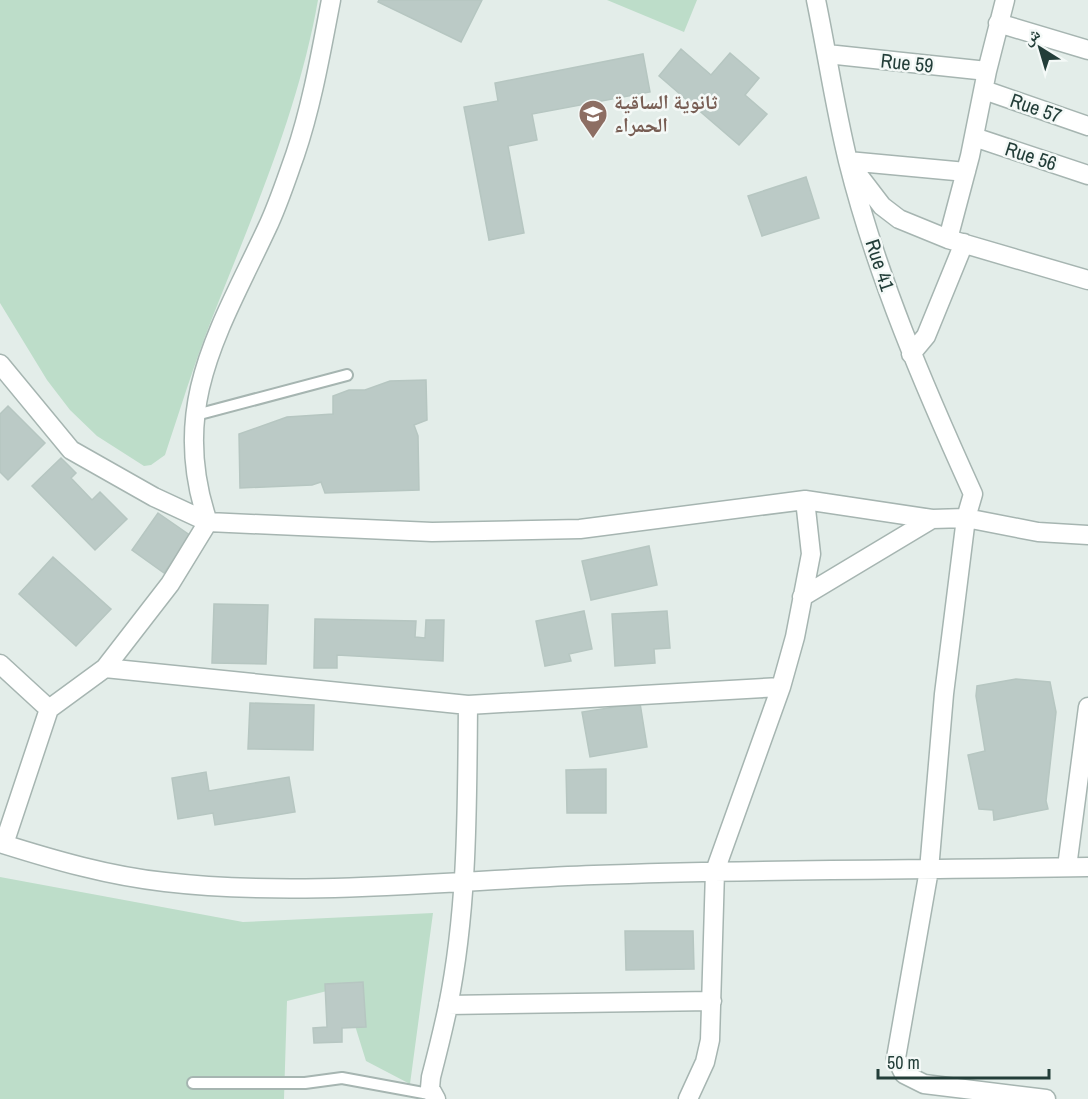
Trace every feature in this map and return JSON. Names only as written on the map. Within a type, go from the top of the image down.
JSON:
[{"type":"street","points":[[208,522],[197,490],[194,454],[199,385],[208,352],[268,225],[295,153],[313,94],[331,0]]},
{"type":"street","name":"Rue 41","points":[[816,0],[848,161],[890,296],[911,354],[973,494],[966,518],[944,694],[928,870],[897,1047],[898,1066],[912,1079],[924,1084],[1046,1099]]},
{"type":"street","points":[[911,354],[926,336],[956,241],[966,172],[987,71],[1005,0]]},
{"type":"street","points":[[998,23],[1088,50]]},
{"type":"street","name":"Rue 59","points":[[827,54],[987,71]]},
{"type":"street","name":"Rue 57","points":[[984,90],[1088,126]]},
{"type":"street","name":"Rue 56","points":[[974,137],[1088,175]]},
{"type":"street","points":[[848,161],[966,172]]},
{"type":"street","points":[[848,161],[887,211],[956,241],[1088,280]]},
{"type":"street","points":[[0,364],[71,450],[154,497],[208,522],[432,532],[580,529],[804,500],[932,519],[966,518],[1038,532],[1088,535]]},
{"type":"street","points":[[687,1099],[708,1051],[712,1001],[715,871],[782,687],[795,637],[811,554],[804,500]]},
{"type":"street","points":[[802,597],[932,519]]},
{"type":"street","points":[[208,522],[170,584],[105,668],[49,710],[2,843],[50,859],[110,873],[165,882],[218,886],[368,885],[715,871],[1088,867]]},
{"type":"street","points":[[0,664],[49,710]]},
{"type":"street","points":[[105,668],[468,705],[782,687]]},
{"type":"street","points":[[435,1097],[430,1088],[431,1077],[448,1005],[463,880],[467,831],[468,705]]},
{"type":"street","points":[[1067,867],[1088,707]]},
{"type":"street","points":[[448,1005],[712,1001]]},
{"type":"lane","points":[[196,415],[347,375]]},
{"type":"lane","points":[[193,1083],[305,1083],[342,1078],[435,1097]]},
{"type":"green space","points":[[0,0],[318,0],[299,83],[273,163],[205,337],[165,455],[151,465],[144,466],[97,436],[70,410],[47,380],[0,303]]},
{"type":"green space","points":[[607,0],[697,0],[684,32]]},
{"type":"green space","points":[[0,877],[243,922],[433,913],[410,1084],[366,1061],[343,987],[287,1001],[284,1099],[0,1099]]},
{"type":"building","points":[[379,0],[482,0],[461,42],[378,2]]},
{"type":"building","points":[[681,49],[711,75],[730,53],[759,78],[745,95],[767,114],[739,145],[659,76]]},
{"type":"building","points":[[643,54],[650,92],[532,114],[537,140],[508,146],[524,233],[489,240],[464,107],[498,101],[495,83]]},
{"type":"building","points":[[806,177],[819,218],[762,236],[748,196]]},
{"type":"building","points":[[426,380],[427,420],[414,425],[418,436],[419,490],[325,493],[321,482],[312,485],[240,488],[239,434],[287,417],[333,414],[333,396],[349,390],[365,390],[390,381]]},
{"type":"building","points":[[8,406],[45,443],[8,480],[0,472],[0,414]]},
{"type":"building","points":[[61,458],[76,473],[71,478],[92,500],[100,492],[127,519],[95,550],[32,486]]},
{"type":"building","points":[[158,513],[191,536],[164,573],[132,550]]},
{"type":"building","points":[[649,546],[657,585],[591,600],[582,561]]},
{"type":"building","points":[[53,557],[111,609],[76,646],[19,594]]},
{"type":"building","points":[[214,604],[268,605],[266,664],[212,663]]},
{"type":"building","points":[[584,611],[592,649],[569,654],[571,661],[545,666],[536,621]]},
{"type":"building","points":[[667,611],[670,648],[654,649],[655,663],[615,666],[612,614]]},
{"type":"building","points":[[315,619],[416,621],[415,637],[425,638],[426,620],[444,620],[443,661],[337,655],[337,668],[314,668]]},
{"type":"building","points":[[1016,679],[1050,682],[1056,712],[1046,801],[1048,809],[994,820],[993,810],[979,809],[968,755],[985,751],[976,696],[977,686]]},
{"type":"building","points":[[250,703],[314,705],[313,750],[248,749]]},
{"type":"building","points":[[640,703],[647,747],[590,757],[582,712]]},
{"type":"building","points":[[606,769],[606,813],[567,813],[566,770]]},
{"type":"building","points":[[206,772],[209,791],[289,777],[295,812],[215,825],[213,813],[178,819],[172,778]]},
{"type":"building","points":[[625,931],[693,931],[694,969],[626,970]]},
{"type":"building","points":[[363,982],[366,1027],[342,1028],[342,1042],[314,1043],[313,1028],[327,1027],[325,984]]},
{"type":"place","name":"ثانوية الساقية الحمراء","points":[[593,140]]}]
